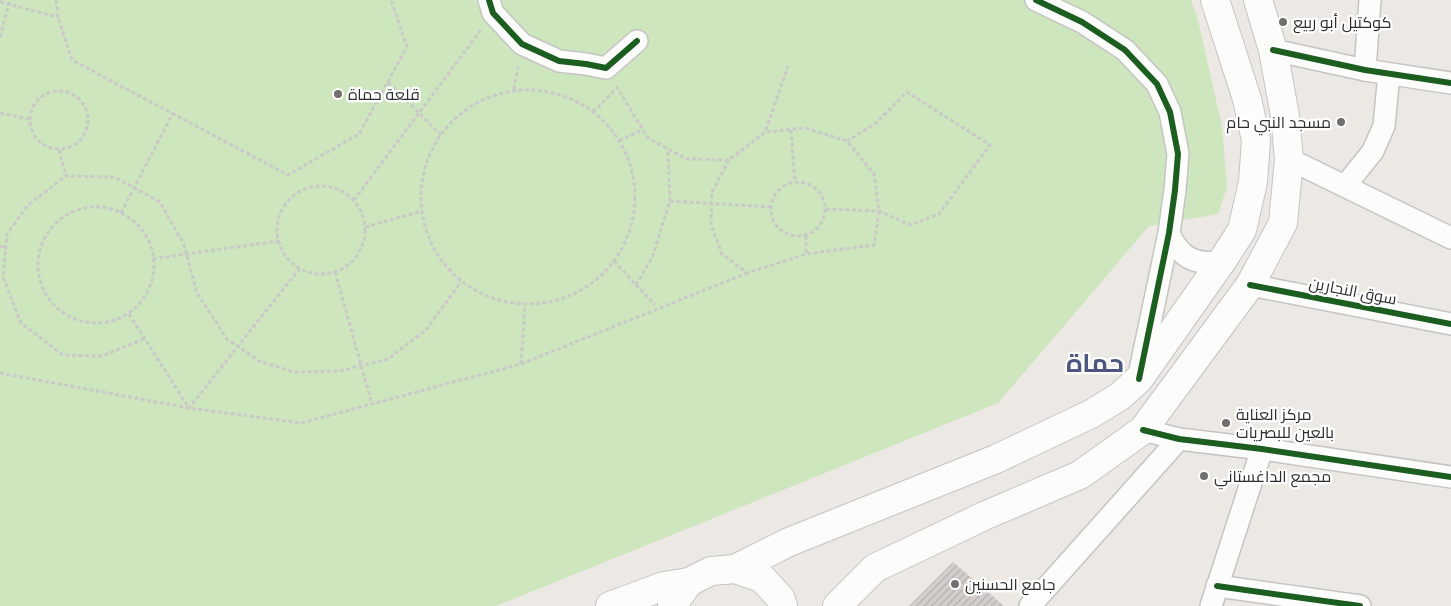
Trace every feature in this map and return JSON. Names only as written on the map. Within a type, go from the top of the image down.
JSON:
[{"type":"main road","points":[[610,606],[664,586],[689,582],[711,571],[735,569],[789,542],[996,459],[1091,414],[1119,397],[1139,379],[1242,230],[1253,182],[1256,140],[1247,98],[1216,0]]},
{"type":"main road","points":[[837,606],[875,568],[984,516],[1080,475],[1143,430],[1250,285],[1283,223],[1289,159],[1285,116],[1273,50],[1258,0]]},
{"type":"main road","points":[[854,606],[875,568]]},
{"type":"main road","points":[[735,569],[762,578],[785,604]]},
{"type":"main road","points":[[672,606],[689,582]]},
{"type":"street","points":[[1036,0],[1082,22],[1125,50],[1157,84],[1170,112],[1178,154],[1169,233],[1139,379]]},
{"type":"street","points":[[1365,70],[1370,0]]},
{"type":"street","points":[[491,7],[522,44],[559,60],[606,68],[637,41]]},
{"type":"street","points":[[1273,50],[1365,70],[1451,83]]},
{"type":"street","points":[[1345,186],[1373,151],[1384,126],[1389,74]]},
{"type":"street","points":[[1289,159],[1451,238]]},
{"type":"street","points":[[1169,233],[1173,243],[1180,252],[1190,259],[1211,263],[1222,261]]},
{"type":"street","name":"سوق النجارين","points":[[1250,285],[1451,324]]},
{"type":"street","points":[[1143,430],[1179,440],[1262,449],[1451,477]]},
{"type":"street","points":[[1030,606],[1179,440]]},
{"type":"street","points":[[1211,606],[1262,449]]},
{"type":"street","points":[[1218,586],[1360,606]]},
{"type":"path","points":[[56,0],[58,17],[72,60],[288,175],[359,134],[407,47],[391,0]]},
{"type":"path","points":[[0,2],[9,2],[58,17]]},
{"type":"path","points":[[0,37],[9,2]]},
{"type":"path","points":[[354,200],[419,114],[491,7]]},
{"type":"path","points":[[747,273],[722,254],[711,225],[712,192],[729,160],[765,132],[788,66]]},
{"type":"path","points":[[606,68],[648,138],[688,159],[729,160]]},
{"type":"path","points":[[388,82],[441,135]]},
{"type":"path","points":[[593,112],[617,88]]},
{"type":"path","points":[[514,89],[551,91],[585,105],[593,112],[613,130],[630,162],[636,196],[630,230],[614,261],[590,286],[559,301],[525,306],[491,299],[461,282],[438,257],[423,226],[420,189],[428,153],[449,122],[479,100],[514,89]]},
{"type":"path","points":[[53,91],[63,91],[72,94],[80,100],[88,117],[84,136],[69,148],[59,150],[50,149],[34,137],[29,119],[37,101],[53,91]]},
{"type":"path","points":[[826,209],[880,211],[910,225],[939,214],[990,145],[907,92],[876,123],[847,141]]},
{"type":"path","points":[[0,112],[29,119]]},
{"type":"path","points":[[121,212],[172,113]]},
{"type":"path","points":[[0,373],[189,408],[301,423],[521,364],[747,273],[806,254],[874,245],[880,211],[874,174],[847,141],[805,128],[765,132]]},
{"type":"path","points":[[619,141],[642,130]]},
{"type":"path","points":[[791,130],[795,182]]},
{"type":"path","points":[[636,285],[652,258],[670,201],[668,149]]},
{"type":"path","points":[[59,150],[66,176]]},
{"type":"path","points":[[144,339],[102,356],[63,355],[21,323],[3,277],[7,234],[28,204],[66,176],[114,177],[160,202],[184,245],[197,293],[228,339],[260,361],[294,372],[340,371],[388,359],[426,330],[461,282]]},
{"type":"path","points":[[795,182],[804,182],[820,192],[826,209],[820,226],[806,236],[797,237],[780,231],[772,216],[773,198],[778,190],[795,182]]},
{"type":"path","points":[[313,186],[328,186],[342,191],[354,200],[362,212],[365,227],[364,242],[358,254],[348,265],[335,272],[320,274],[307,272],[294,265],[284,255],[278,241],[276,227],[280,212],[288,200],[299,191],[313,186]]},
{"type":"path","points":[[670,201],[771,207]]},
{"type":"path","points":[[102,207],[121,212],[137,224],[148,240],[154,259],[152,278],[144,296],[129,314],[98,323],[79,321],[63,313],[49,300],[41,284],[38,266],[41,246],[50,229],[65,216],[83,208],[102,207]]},
{"type":"path","points":[[365,227],[422,212]]},
{"type":"path","points":[[806,236],[806,254]]},
{"type":"path","points":[[154,259],[278,241]]},
{"type":"path","points":[[0,246],[6,248]]},
{"type":"path","points":[[614,261],[655,306]]},
{"type":"path","points":[[189,408],[300,268]]},
{"type":"path","points":[[335,272],[372,404]]},
{"type":"path","points":[[521,364],[525,306]]},
{"type":"path","points":[[129,314],[189,408]]},
{"type":"green space","points":[[0,0],[1191,0],[1197,16],[1222,126],[1227,187],[1218,214],[1149,226],[998,403],[496,606],[0,606]]},
{"type":"building","name":"جامع الحسنين","points":[[953,562],[1004,606],[909,606]]},
{"type":"cycle path","points":[[489,0],[493,13],[522,44],[559,61],[606,68],[637,41]]},
{"type":"cycle path","points":[[1036,0],[1082,22],[1125,50],[1157,84],[1170,112],[1178,154],[1175,190],[1169,233],[1139,379]]},
{"type":"cycle path","points":[[1273,50],[1365,70],[1451,83]]},
{"type":"cycle path","points":[[1250,285],[1451,324]]},
{"type":"cycle path","points":[[1143,430],[1179,439],[1262,449],[1451,477]]},
{"type":"cycle path","points":[[1217,586],[1360,606]]},
{"type":"place","name":"كوكتيل أبو ربيع","points":[[1283,22]]},
{"type":"place","name":"قلعة حماة","points":[[338,94]]},
{"type":"place","name":"مسجد النبي حام","points":[[1341,122]]},
{"type":"place","name":"مركز العناية بالعين للبصريات","points":[[1226,423]]},
{"type":"place","name":"مجمع الداغستاني","points":[[1204,476]]},
{"type":"place","name":"جامع الحسنين","points":[[955,584]]},
{"type":"district","name":"حماة","points":[[1095,363]]}]
